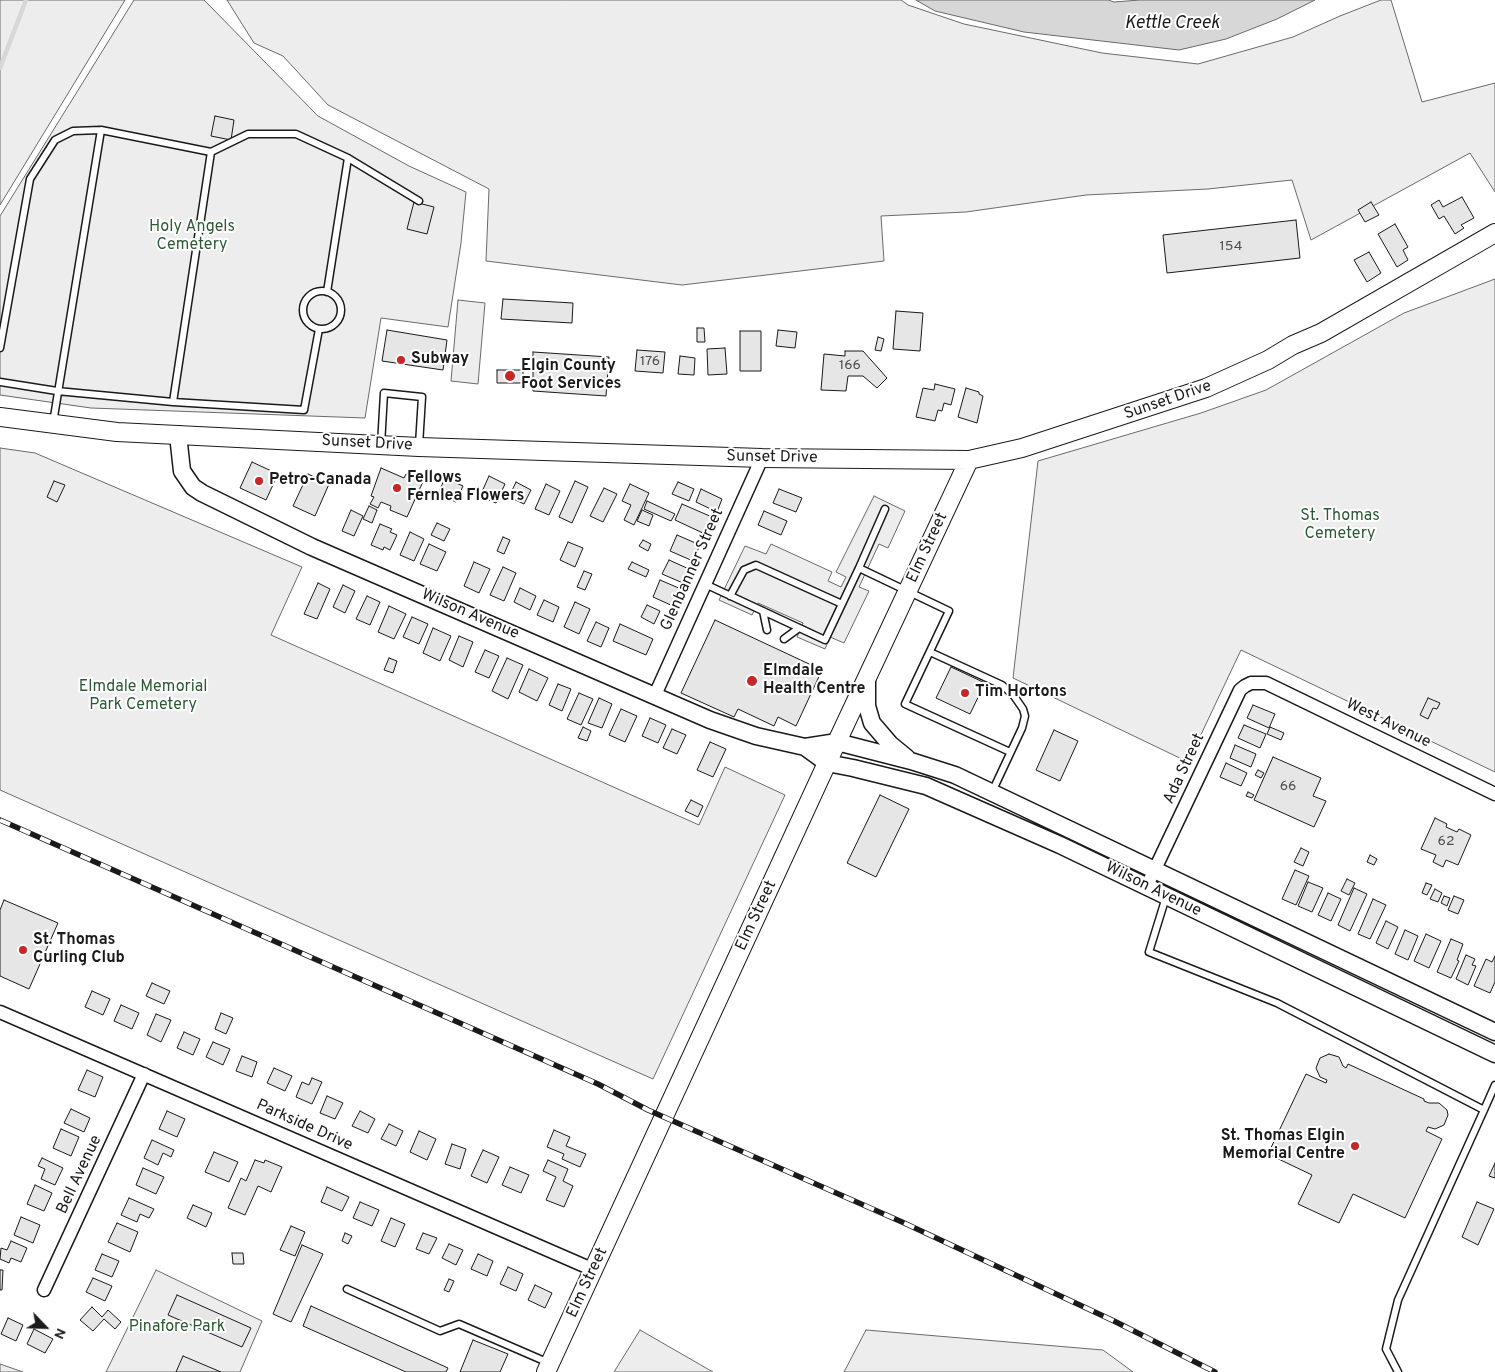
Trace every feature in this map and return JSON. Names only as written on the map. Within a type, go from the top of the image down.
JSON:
[{"type":"main road","name":"Sunset Drive","points":[[0,417],[116,432],[419,446],[762,458],[969,460],[1022,448],[1206,388],[1321,333],[1495,233]]},
{"type":"main road","name":"Elm Street","points":[[548,1368],[969,460]]},
{"type":"street","name":"Wilson Avenue","points":[[178,435],[182,471],[193,487],[312,547],[710,720],[747,733],[805,747],[837,742],[955,775],[1495,1032]]},
{"type":"street","name":"Glenbanner Street","points":[[654,695],[762,458]]},
{"type":"street","points":[[867,679],[867,706],[872,723],[890,744],[911,762]]},
{"type":"street","name":"Ada Street","points":[[1146,888],[1240,690],[1252,683],[1266,683]]},
{"type":"street","name":"West Avenue","points":[[1266,683],[1495,794]]},
{"type":"street","name":"Wilson Avenue","points":[[805,747],[827,763],[926,786],[1060,845],[1146,888],[1324,971],[1495,1054]]},
{"type":"street","points":[[1060,845],[1068,828]]},
{"type":"street","points":[[1324,971],[1331,954]]},
{"type":"street","name":"Parkside Drive","points":[[0,1012],[594,1270]]},
{"type":"street","name":"Bell Avenue","points":[[44,1290],[144,1074]]},
{"type":"lane","points":[[53,424],[101,130]]},
{"type":"lane","points":[[0,348],[30,179],[55,140],[72,131],[101,130],[211,152],[248,134],[296,134],[348,158],[419,200]]},
{"type":"lane","points":[[173,402],[211,152]]},
{"type":"lane","points":[[326,292],[348,158]]},
{"type":"lane","points":[[318,291],[331,293],[340,303],[340,316],[332,327],[319,329],[307,323],[302,310],[307,298],[318,291]]},
{"type":"lane","points":[[0,382],[58,391],[173,402],[304,410],[319,329]]},
{"type":"lane","points":[[381,444],[384,393],[422,397],[419,446]]},
{"type":"lane","points":[[705,584],[825,640],[886,509]]},
{"type":"lane","points":[[730,596],[744,570],[756,565],[842,604]]},
{"type":"lane","points":[[859,568],[949,611],[906,704],[1010,752]]},
{"type":"lane","points":[[763,611],[766,630]]},
{"type":"lane","points":[[784,638],[799,628]]},
{"type":"lane","points":[[930,652],[1002,685],[1014,696],[1023,709],[1022,728],[992,792]]},
{"type":"lane","points":[[1166,897],[1148,952],[1278,1003],[1484,1110]]},
{"type":"lane","points":[[1398,1372],[1386,1349],[1398,1300],[1495,1085]]},
{"type":"lane","points":[[347,1289],[440,1331],[459,1324],[548,1368]]},
{"type":"shaded area","points":[[0,0],[125,0],[0,205]]},
{"type":"shaded area","name":"Holy Angels Cemetery","points":[[134,0],[204,0],[318,116],[409,166],[466,192],[461,243],[448,327],[381,318],[365,418],[91,408],[0,395],[0,216]]},
{"type":"shaded area","points":[[227,0],[901,0],[908,5],[964,24],[1102,53],[1198,64],[1293,37],[1381,0],[1391,0],[1422,102],[1495,83],[1495,192],[1470,153],[1311,240],[1292,180],[1208,189],[1086,195],[966,212],[881,216],[884,261],[682,285],[486,261],[489,189],[328,105],[283,56],[254,43]]},
{"type":"shaded area","name":"St. Thomas Cemetery","points":[[1495,279],[1495,772],[1241,650],[1188,762],[1013,678],[1038,461],[1201,413],[1266,390],[1404,313]]},
{"type":"shaded area","points":[[458,300],[485,303],[478,384],[451,381]]},
{"type":"shaded area","name":"Elmdale Memorial Park Cemetery","points":[[0,448],[35,453],[302,567],[271,635],[699,825],[725,767],[785,795],[653,1079],[0,790]]},
{"type":"shaded area","points":[[874,496],[905,511],[888,548],[879,544],[859,587],[869,591],[844,643],[830,637],[825,649],[797,637],[803,623],[758,603],[752,615],[719,600],[745,546],[766,554],[771,544],[832,572],[828,581],[841,587],[846,577],[836,572]]},
{"type":"shaded area","name":"Pinafore Park","points":[[156,1270],[262,1321],[240,1372],[106,1372]]},
{"type":"shaded area","points":[[640,1330],[713,1372],[614,1372]]},
{"type":"shaded area","points":[[866,1330],[1103,1350],[1133,1372],[844,1372]]},
{"type":"shaded area","points":[[0,1364],[23,1372],[0,1372]]},
{"type":"water","name":"Kettle Creek","points":[[916,0],[1108,0],[1114,2],[1140,0],[1315,0],[1277,19],[1226,39],[1179,50],[1024,32],[935,11]]},
{"type":"building","points":[[215,116],[234,120],[231,140],[211,136]]},
{"type":"building","points":[[1462,197],[1474,218],[1461,225],[1464,228],[1455,234],[1444,216],[1439,219],[1431,205],[1439,200],[1443,207]]},
{"type":"building","points":[[414,202],[434,207],[427,234],[407,229]]},
{"type":"building","points":[[1371,202],[1379,215],[1365,222],[1358,210]]},
{"type":"building","points":[[1296,220],[1300,258],[1167,273],[1163,235]]},
{"type":"building","points":[[1395,224],[1408,247],[1403,250],[1408,260],[1397,267],[1378,234]]},
{"type":"building","points":[[1369,252],[1381,273],[1367,282],[1354,260]]},
{"type":"building","points":[[503,299],[573,303],[572,323],[501,319]]},
{"type":"building","points":[[896,311],[923,313],[920,351],[893,349]]},
{"type":"building","points":[[697,328],[704,328],[705,342],[697,342]]},
{"type":"building","points":[[387,330],[447,340],[443,370],[382,361]]},
{"type":"building","points":[[778,330],[797,332],[795,348],[776,346]]},
{"type":"building","points":[[740,331],[761,331],[761,371],[740,371]]},
{"type":"building","points":[[878,337],[884,339],[881,351],[875,350]]},
{"type":"building","points":[[725,348],[727,374],[708,375],[707,349]]},
{"type":"building","points":[[637,350],[665,352],[663,373],[635,371]]},
{"type":"building","points":[[845,351],[863,351],[887,378],[877,388],[863,376],[848,376],[846,391],[821,390],[824,354],[845,356]]},
{"type":"building","points":[[533,352],[609,357],[606,396],[533,391]]},
{"type":"building","points":[[680,356],[695,358],[694,375],[678,374]]},
{"type":"building","name":"Elgin County Foot Services","points":[[497,370],[523,370],[523,383],[497,383]]},
{"type":"building","points":[[935,384],[955,389],[951,405],[944,403],[942,411],[938,410],[935,421],[916,417],[923,388],[934,390]]},
{"type":"building","points":[[966,388],[979,392],[983,396],[977,423],[958,417]]},
{"type":"building","name":"Petro-Canada","points":[[252,462],[278,474],[266,500],[240,488]]},
{"type":"building","name":"Fellows Fernlea Flowers","points":[[381,468],[404,478],[406,474],[426,475],[407,517],[390,510],[391,506],[381,502],[378,508],[370,504],[374,497],[371,496]]},
{"type":"building","name":"Petro-Canada","points":[[308,474],[329,484],[315,516],[293,506]]},
{"type":"building","points":[[489,476],[505,484],[496,503],[480,496]]},
{"type":"building","points":[[445,478],[463,486],[456,502],[438,494]]},
{"type":"building","points":[[54,481],[65,485],[57,502],[47,497]]},
{"type":"building","points":[[575,481],[588,487],[572,523],[559,517]]},
{"type":"building","points":[[516,482],[531,490],[524,504],[509,497]]},
{"type":"building","points":[[678,482],[694,489],[689,501],[672,494]]},
{"type":"building","points":[[546,484],[560,491],[549,515],[535,509]]},
{"type":"building","points":[[630,484],[649,493],[634,525],[624,520],[631,505],[622,501]]},
{"type":"building","points":[[604,488],[617,494],[603,522],[590,516]]},
{"type":"building","points":[[701,489],[722,499],[717,512],[696,502]]},
{"type":"building","points":[[779,489],[802,498],[796,512],[773,503]]},
{"type":"building","points":[[647,501],[675,514],[671,521],[644,509]]},
{"type":"building","points":[[682,504],[712,517],[705,534],[675,520]]},
{"type":"building","points":[[369,506],[377,510],[372,523],[363,519]]},
{"type":"building","points":[[351,510],[363,516],[354,536],[342,531]]},
{"type":"building","points":[[642,510],[653,515],[649,526],[637,521]]},
{"type":"building","points":[[764,511],[787,521],[781,535],[758,525]]},
{"type":"building","points":[[437,523],[450,529],[444,541],[431,535]]},
{"type":"building","points":[[380,524],[392,529],[390,532],[397,535],[390,550],[384,547],[383,550],[371,545]]},
{"type":"building","points":[[410,532],[424,539],[414,561],[400,555]]},
{"type":"building","points":[[677,535],[700,545],[693,561],[670,551]]},
{"type":"building","points":[[503,537],[510,540],[504,554],[497,551]]},
{"type":"building","points":[[643,540],[651,544],[648,551],[639,546]]},
{"type":"building","points":[[568,542],[583,548],[575,567],[560,560]]},
{"type":"building","points":[[429,544],[446,552],[437,571],[420,564]]},
{"type":"building","points":[[669,560],[689,569],[683,583],[662,574]]},
{"type":"building","points":[[474,562],[490,569],[479,593],[464,586]]},
{"type":"building","points":[[632,562],[649,570],[646,577],[628,569]]},
{"type":"building","points":[[503,567],[516,573],[504,601],[490,595]]},
{"type":"building","points":[[584,571],[592,574],[585,590],[577,587]]},
{"type":"building","points":[[660,580],[681,589],[673,606],[653,597]]},
{"type":"building","points":[[318,583],[330,589],[317,619],[304,614]]},
{"type":"building","points":[[343,585],[355,591],[345,613],[333,607]]},
{"type":"building","points":[[520,588],[536,596],[530,610],[514,602]]},
{"type":"building","points":[[367,596],[380,602],[370,625],[356,619]]},
{"type":"building","points":[[544,600],[559,607],[553,622],[537,615]]},
{"type":"building","points":[[575,602],[590,609],[579,634],[564,627]]},
{"type":"building","points":[[647,605],[660,611],[654,624],[641,617]]},
{"type":"building","points":[[389,606],[406,614],[394,639],[378,632]]},
{"type":"building","points":[[412,617],[428,624],[419,644],[403,637]]},
{"type":"building","name":"Elmdale Health Centre","points":[[715,620],[822,670],[796,726],[778,717],[774,726],[738,709],[734,717],[681,693]]},
{"type":"building","points":[[596,622],[609,628],[601,647],[587,641]]},
{"type":"building","points":[[620,624],[653,639],[646,655],[613,641]]},
{"type":"building","points":[[433,628],[451,636],[440,661],[423,653]]},
{"type":"building","points":[[459,636],[473,642],[463,667],[449,660]]},
{"type":"building","points":[[485,650],[499,656],[489,678],[475,672]]},
{"type":"building","points":[[389,658],[397,661],[393,673],[384,670]]},
{"type":"building","points":[[507,658],[523,665],[508,699],[492,691]]},
{"type":"building","points":[[951,667],[985,683],[970,714],[936,698]]},
{"type":"building","points":[[529,669],[548,678],[537,701],[519,692]]},
{"type":"building","points":[[558,684],[571,689],[562,711],[549,705]]},
{"type":"building","points":[[579,693],[593,699],[581,725],[567,719]]},
{"type":"building","points":[[599,698],[612,704],[602,728],[588,723]]},
{"type":"building","points":[[1428,698],[1440,703],[1437,709],[1433,708],[1428,719],[1420,715]]},
{"type":"building","points":[[1253,705],[1275,714],[1269,728],[1247,718]]},
{"type":"building","points":[[621,709],[637,716],[625,742],[609,735]]},
{"type":"building","points":[[650,718],[666,725],[658,743],[642,736]]},
{"type":"building","points":[[1244,725],[1266,734],[1260,748],[1238,738]]},
{"type":"building","points":[[583,727],[591,731],[587,741],[578,738]]},
{"type":"building","points":[[1270,727],[1284,733],[1281,740],[1267,734]]},
{"type":"building","points":[[672,729],[686,735],[677,754],[663,748]]},
{"type":"building","points":[[1054,730],[1078,741],[1060,781],[1036,770]]},
{"type":"building","points":[[710,742],[726,749],[713,777],[697,770]]},
{"type":"building","points":[[1235,745],[1256,754],[1251,767],[1230,758]]},
{"type":"building","points":[[1273,757],[1321,778],[1313,796],[1326,801],[1314,827],[1254,800]]},
{"type":"building","points":[[1226,763],[1247,773],[1241,786],[1220,777]]},
{"type":"building","points":[[1258,770],[1264,773],[1261,778],[1255,775]]},
{"type":"building","points":[[1248,792],[1254,795],[1252,798],[1246,796]]},
{"type":"building","points":[[880,795],[909,809],[876,877],[847,863]]},
{"type":"building","points":[[691,800],[703,806],[698,817],[685,811]]},
{"type":"building","points":[[1435,818],[1447,824],[1446,827],[1457,832],[1459,829],[1471,835],[1458,865],[1446,860],[1443,867],[1433,862],[1436,855],[1421,849]]},
{"type":"building","points":[[1301,848],[1309,852],[1303,866],[1294,862]]},
{"type":"building","points":[[1370,855],[1377,859],[1374,865],[1367,862]]},
{"type":"building","points":[[1295,870],[1309,876],[1296,905],[1282,899]]},
{"type":"building","points":[[1347,879],[1355,883],[1349,895],[1341,891]]},
{"type":"building","points":[[1308,882],[1323,888],[1312,912],[1298,906]]},
{"type":"building","points":[[1426,883],[1432,885],[1427,895],[1422,893]]},
{"type":"building","points":[[1354,888],[1367,894],[1350,931],[1338,925]]},
{"type":"building","points":[[1435,889],[1442,893],[1438,902],[1430,899]]},
{"type":"building","points":[[1328,893],[1341,899],[1331,921],[1318,915]]},
{"type":"building","points":[[1444,896],[1450,898],[1447,906],[1441,903]]},
{"type":"building","points":[[1454,896],[1464,900],[1458,914],[1448,910]]},
{"type":"building","points":[[1373,899],[1386,905],[1370,939],[1358,934]]},
{"type":"building","name":"St. Thomas Curling Club","points":[[4,900],[58,923],[29,989],[0,976],[0,910]]},
{"type":"building","points":[[1386,921],[1398,927],[1388,949],[1376,943]]},
{"type":"building","points":[[1405,930],[1418,936],[1408,960],[1395,954]]},
{"type":"building","points":[[1426,934],[1441,941],[1429,968],[1414,961]]},
{"type":"building","points":[[1451,939],[1463,944],[1457,960],[1459,961],[1451,978],[1437,972]]},
{"type":"building","points":[[1466,955],[1475,959],[1472,965],[1476,966],[1468,985],[1456,979]]},
{"type":"building","points":[[1495,956],[1495,982],[1490,993],[1474,986],[1486,959],[1492,962]]},
{"type":"building","points":[[152,983],[170,991],[164,1004],[146,996]]},
{"type":"building","points":[[92,991],[110,999],[103,1015],[85,1007]]},
{"type":"building","points":[[121,1005],[139,1013],[132,1029],[114,1021]]},
{"type":"building","points":[[221,1013],[233,1018],[226,1034],[215,1029]]},
{"type":"building","points":[[156,1014],[171,1020],[161,1042],[147,1035]]},
{"type":"building","points":[[184,1032],[200,1039],[193,1055],[177,1048]]},
{"type":"building","points":[[213,1042],[230,1049],[223,1065],[206,1057]]},
{"type":"building","name":"St. Thomas Elgin Memorial Centre","points":[[1329,1054],[1339,1057],[1346,1068],[1348,1064],[1424,1099],[1424,1101],[1439,1103],[1447,1110],[1448,1115],[1444,1125],[1435,1129],[1428,1127],[1426,1131],[1442,1139],[1405,1218],[1353,1194],[1339,1223],[1298,1204],[1312,1175],[1268,1154],[1306,1074],[1326,1083],[1327,1080],[1320,1077],[1316,1068],[1320,1058]]},
{"type":"building","points":[[242,1056],[257,1062],[252,1077],[236,1071]]},
{"type":"building","points":[[274,1068],[292,1076],[285,1091],[267,1083]]},
{"type":"building","points":[[87,1070],[103,1077],[95,1097],[78,1090]]},
{"type":"building","points":[[312,1078],[322,1082],[312,1104],[296,1097],[302,1082],[309,1085]]},
{"type":"building","points":[[327,1096],[343,1103],[335,1119],[320,1113]]},
{"type":"building","points":[[71,1109],[90,1118],[84,1132],[64,1123]]},
{"type":"building","points":[[167,1111],[185,1119],[177,1137],[159,1129]]},
{"type":"building","points":[[360,1111],[375,1119],[368,1133],[352,1126]]},
{"type":"building","points":[[389,1124],[403,1131],[396,1146],[381,1139]]},
{"type":"building","points":[[61,1129],[79,1137],[71,1156],[53,1148]]},
{"type":"building","points":[[554,1130],[570,1137],[566,1146],[586,1154],[580,1167],[562,1159],[564,1154],[547,1147]]},
{"type":"building","points":[[419,1131],[436,1139],[427,1160],[410,1152]]},
{"type":"building","points":[[152,1140],[174,1150],[171,1157],[163,1153],[158,1165],[144,1158]]},
{"type":"building","points":[[452,1144],[466,1149],[460,1169],[445,1164]]},
{"type":"building","points":[[483,1150],[499,1157],[487,1183],[471,1176]]},
{"type":"building","points":[[214,1152],[238,1162],[229,1182],[205,1172]]},
{"type":"building","points":[[42,1158],[63,1168],[55,1185],[41,1179],[45,1169],[38,1166]]},
{"type":"building","points":[[255,1160],[264,1163],[265,1160],[282,1167],[271,1192],[258,1186],[245,1215],[228,1208],[241,1178],[246,1181]]},
{"type":"building","points":[[548,1160],[568,1169],[563,1181],[573,1186],[564,1207],[546,1200],[556,1177],[543,1171]]},
{"type":"building","points":[[1495,1163],[1495,1178],[1489,1176]]},
{"type":"building","points":[[510,1167],[529,1175],[521,1193],[502,1185]]},
{"type":"building","points":[[143,1168],[164,1177],[156,1194],[136,1185]]},
{"type":"building","points":[[35,1185],[52,1193],[44,1211],[27,1204]]},
{"type":"building","points":[[327,1187],[349,1197],[342,1211],[321,1202]]},
{"type":"building","points":[[129,1198],[154,1209],[149,1218],[140,1214],[137,1222],[121,1215]]},
{"type":"building","points":[[360,1202],[379,1210],[372,1226],[353,1218]]},
{"type":"building","points":[[1477,1202],[1494,1209],[1478,1245],[1462,1237]]},
{"type":"building","points":[[193,1205],[212,1213],[206,1227],[187,1218]]},
{"type":"building","points":[[21,1217],[40,1225],[33,1243],[14,1235]]},
{"type":"building","points":[[391,1218],[405,1224],[395,1247],[381,1241]]},
{"type":"building","points":[[117,1223],[138,1232],[130,1252],[108,1242]]},
{"type":"building","points":[[291,1226],[305,1232],[295,1256],[280,1250]]},
{"type":"building","points":[[345,1233],[352,1236],[348,1244],[342,1241]]},
{"type":"building","points":[[423,1233],[437,1238],[429,1254],[416,1249]]},
{"type":"building","points":[[11,1241],[27,1248],[21,1262],[11,1258],[9,1263],[0,1259],[1,1248],[7,1250]]},
{"type":"building","points":[[449,1244],[463,1250],[456,1265],[442,1258]]},
{"type":"building","points":[[302,1245],[323,1254],[291,1322],[273,1314]]},
{"type":"building","points":[[232,1253],[243,1253],[244,1264],[233,1264]]},
{"type":"building","points":[[102,1254],[119,1261],[112,1277],[95,1270]]},
{"type":"building","points":[[478,1254],[493,1261],[487,1276],[471,1269]]},
{"type":"building","points":[[508,1267],[523,1274],[516,1291],[500,1284]]},
{"type":"building","points":[[0,1270],[3,1270],[2,1290],[0,1290]]},
{"type":"building","points":[[93,1278],[112,1286],[105,1301],[86,1292]]},
{"type":"building","points":[[449,1279],[454,1281],[449,1292],[444,1290]]},
{"type":"building","points":[[535,1285],[552,1293],[545,1308],[528,1300]]},
{"type":"building","points":[[177,1295],[251,1328],[242,1347],[168,1315]]},
{"type":"building","points":[[311,1306],[448,1368],[446,1372],[406,1372],[303,1326]]},
{"type":"building","points":[[92,1307],[102,1317],[108,1310],[121,1322],[115,1329],[104,1319],[93,1331],[80,1320]]},
{"type":"building","points":[[8,1318],[23,1325],[16,1341],[1,1334]]},
{"type":"building","points":[[34,1329],[53,1339],[45,1353],[27,1344]]},
{"type":"building","points":[[473,1340],[508,1354],[500,1372],[460,1372]]},
{"type":"building","points":[[183,1356],[221,1372],[176,1372]]},
{"type":"waterway","points":[[0,68],[26,0]]},
{"type":"railway","points":[[0,820],[598,1084],[648,1110],[902,1222],[1114,1321],[1215,1372]]},
{"type":"place","name":"Subway","points":[[401,360]]},
{"type":"place","name":"Elgin County Foot Services","points":[[510,376]]},
{"type":"place","name":"Petro-Canada","points":[[259,481]]},
{"type":"place","name":"Fellows Fernlea Flowers","points":[[397,488]]},
{"type":"place","name":"Elmdale Health Centre","points":[[752,681]]},
{"type":"place","name":"Tim Hortons","points":[[965,693]]},
{"type":"place","name":"St. Thomas Curling Club","points":[[23,950]]},
{"type":"place","name":"St. Thomas Elgin Memorial Centre","points":[[1355,1146]]}]
